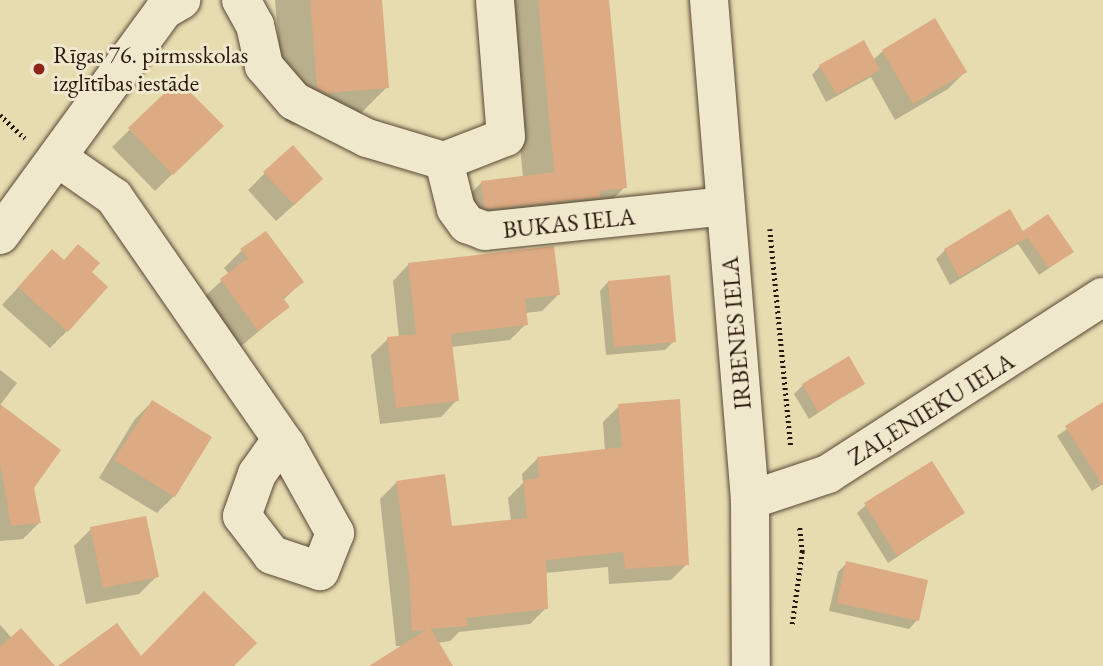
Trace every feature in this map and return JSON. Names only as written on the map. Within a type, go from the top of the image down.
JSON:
[{"type":"street","points":[[0,235],[164,10],[181,0]]},
{"type":"street","points":[[241,0],[255,24],[264,66],[294,101],[367,138],[444,161],[506,137],[495,0]]},
{"type":"street","name":"IRBENES IELA","points":[[709,0],[750,500],[751,666]]},
{"type":"street","points":[[58,158],[114,197],[282,440]]},
{"type":"street","name":"BUKAS IELA","points":[[444,161],[456,209],[467,224],[485,231],[725,206]]},
{"type":"street","name":"ZAĻENIEKU IELA","points":[[750,500],[828,474],[1103,297]]},
{"type":"building","points":[[310,0],[382,0],[389,88],[327,93],[317,88]]},
{"type":"building","points":[[538,0],[609,0],[627,188],[600,191],[600,197],[488,209],[484,207],[481,181],[554,172]]},
{"type":"building","points":[[935,18],[967,72],[913,104],[882,50]]},
{"type":"building","points":[[864,40],[880,70],[836,94],[819,65]]},
{"type":"building","points":[[178,80],[224,126],[173,175],[128,128]]},
{"type":"building","points":[[293,145],[323,179],[294,205],[263,172]]},
{"type":"building","points":[[1010,209],[1027,238],[959,277],[944,249]]},
{"type":"building","points":[[1048,214],[1074,252],[1049,268],[1023,231]]},
{"type":"building","points":[[266,231],[304,282],[283,298],[290,307],[258,331],[220,279],[248,258],[240,249]]},
{"type":"building","points":[[78,244],[100,263],[92,272],[108,287],[68,332],[18,287],[52,249],[64,260]]},
{"type":"building","points":[[554,246],[560,295],[525,299],[528,325],[451,334],[459,401],[396,408],[387,337],[416,334],[408,263]]},
{"type":"building","points":[[670,275],[676,342],[614,347],[608,281]]},
{"type":"building","points":[[849,356],[865,384],[818,412],[802,384]]},
{"type":"building","points":[[680,399],[689,565],[625,569],[623,552],[546,560],[548,609],[467,618],[468,626],[431,629],[453,666],[369,666],[426,630],[412,631],[409,576],[396,481],[445,474],[452,526],[527,518],[523,480],[539,478],[537,457],[622,447],[618,404]]},
{"type":"building","points":[[152,400],[212,437],[175,497],[114,460]]},
{"type":"building","points":[[1103,402],[1103,486],[1065,426]]},
{"type":"building","points":[[0,404],[61,450],[34,488],[41,523],[11,526],[0,462]]},
{"type":"building","points":[[932,461],[965,513],[897,556],[864,503]]},
{"type":"building","points":[[146,516],[159,577],[103,588],[90,527]]},
{"type":"building","points":[[846,561],[928,580],[919,621],[837,603]]},
{"type":"building","points":[[204,591],[257,643],[234,666],[58,666],[117,623],[141,656]]},
{"type":"building","points":[[21,628],[55,666],[0,666],[0,647]]},
{"type":"place","name":"Rīgas 76. pirmsskolas izglītības iestāde","points":[[39,69]]}]
